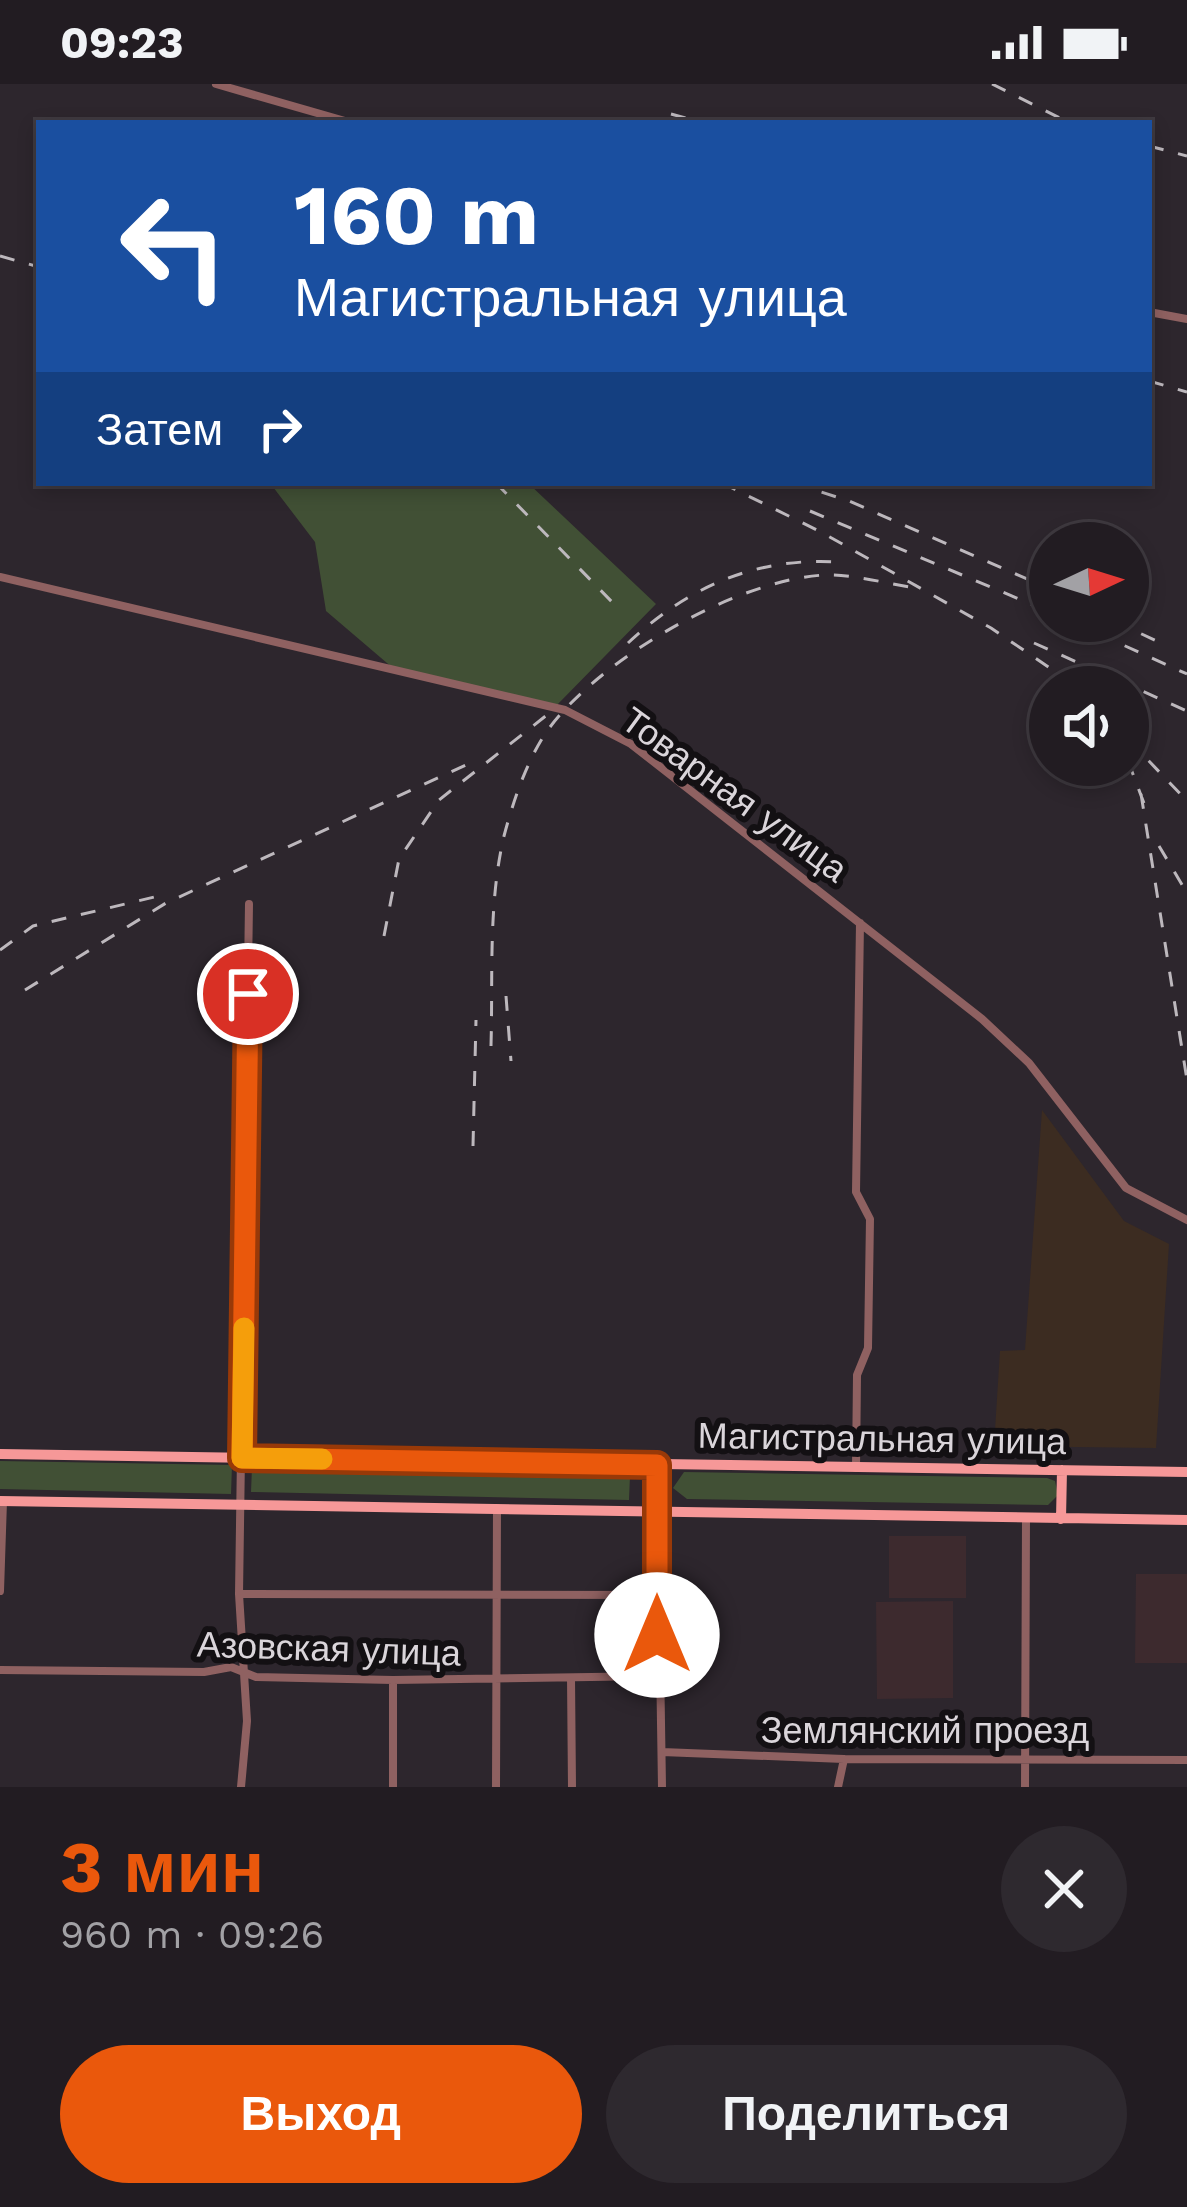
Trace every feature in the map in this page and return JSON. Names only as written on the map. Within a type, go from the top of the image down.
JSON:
[{"type":"main road","name":"Магистральная улица","points":[[0,1454],[1187,1472]]},
{"type":"main road","points":[[1060,1519],[1062,1470]]},
{"type":"main road","points":[[2,1501],[1187,1520]]},
{"type":"street","points":[[216,84],[342,120]]},
{"type":"street","points":[[1152,313],[1187,319]]},
{"type":"street","name":"Товарная улица","points":[[0,577],[565,710],[631,743],[860,921],[1029,1063],[1126,1188],[1187,1220]]},
{"type":"street","points":[[242,1787],[247,1720],[240,1672],[239,1594],[249,904]]},
{"type":"street","points":[[856,1468],[857,1375],[868,1348],[870,1219],[856,1192],[860,921]]},
{"type":"street","points":[[657,1465],[662,1787]]},
{"type":"street","points":[[0,1591],[2,1501]]},
{"type":"street","points":[[496,1787],[497,1508]]},
{"type":"street","points":[[1025,1787],[1026,1518]]},
{"type":"street","points":[[239,1594],[657,1594]]},
{"type":"street","name":"Азовская улица","points":[[0,1670],[204,1672],[232,1667],[240,1672],[393,1679],[657,1676]]},
{"type":"street","points":[[571,1678],[572,1787]]},
{"type":"street","points":[[393,1679],[393,1787]]},
{"type":"street","name":"Землянский проезд","points":[[662,1752],[844,1760],[1026,1756],[1187,1760]]},
{"type":"street","points":[[838,1787],[844,1760]]},
{"type":"shaded area","points":[[1042,1110],[1124,1221],[1169,1244],[1156,1448],[994,1446],[1000,1351],[1025,1350]]},
{"type":"shaded area","points":[[889,1536],[966,1536],[966,1598],[889,1598]]},
{"type":"shaded area","points":[[1136,1574],[1187,1574],[1187,1663],[1135,1663]]},
{"type":"shaded area","points":[[953,1601],[953,1698],[877,1699],[876,1602]]},
{"type":"green space","points":[[272,486],[531,486],[656,604],[555,707],[394,669],[326,611],[315,542]]},
{"type":"green space","points":[[0,1461],[232,1465],[231,1494],[0,1489]]},
{"type":"green space","points":[[252,1467],[630,1476],[629,1500],[251,1492]]},
{"type":"green space","points":[[684,1472],[1047,1478],[1055,1481],[1058,1495],[1048,1505],[687,1499],[673,1488]]},
{"type":"railway","points":[[992,84],[1064,120]]},
{"type":"railway","points":[[671,114],[693,120]]},
{"type":"railway","points":[[1152,147],[1187,156]]},
{"type":"railway","points":[[0,256],[36,266]]},
{"type":"railway","points":[[1152,382],[1187,392]]},
{"type":"railway","points":[[499,486],[613,603]]},
{"type":"railway","points":[[728,486],[821,532],[991,628],[1047,666]]},
{"type":"railway","points":[[802,486],[849,501],[1029,580]]},
{"type":"railway","points":[[810,511],[1029,603]]},
{"type":"railway","points":[[628,643],[674,606],[724,580],[779,565],[838,562]]},
{"type":"railway","points":[[491,1046],[493,914],[504,836],[532,757],[568,706],[632,653],[751,591],[825,575],[916,588]]},
{"type":"railway","points":[[1149,637],[1163,644]]},
{"type":"railway","points":[[1116,642],[1187,674]]},
{"type":"railway","points":[[1034,643],[1187,711]]},
{"type":"railway","points":[[384,936],[399,859],[439,800],[552,711]]},
{"type":"railway","points":[[1149,761],[1187,801]]},
{"type":"railway","points":[[25,990],[166,903],[468,764]]},
{"type":"railway","points":[[1137,786],[1145,806]]},
{"type":"railway","points":[[1141,794],[1187,1080]]},
{"type":"railway","points":[[1159,846],[1187,893]]},
{"type":"railway","points":[[0,950],[33,926],[167,894]]},
{"type":"railway","points":[[506,996],[511,1061]]},
{"type":"railway","points":[[473,1146],[476,1020]]},
{"type":"slow traffic","points":[[244,1328],[242,1458],[322,1459]]},
{"type":"route","points":[[248,994],[242,1458],[657,1465],[657,1635]]}]
